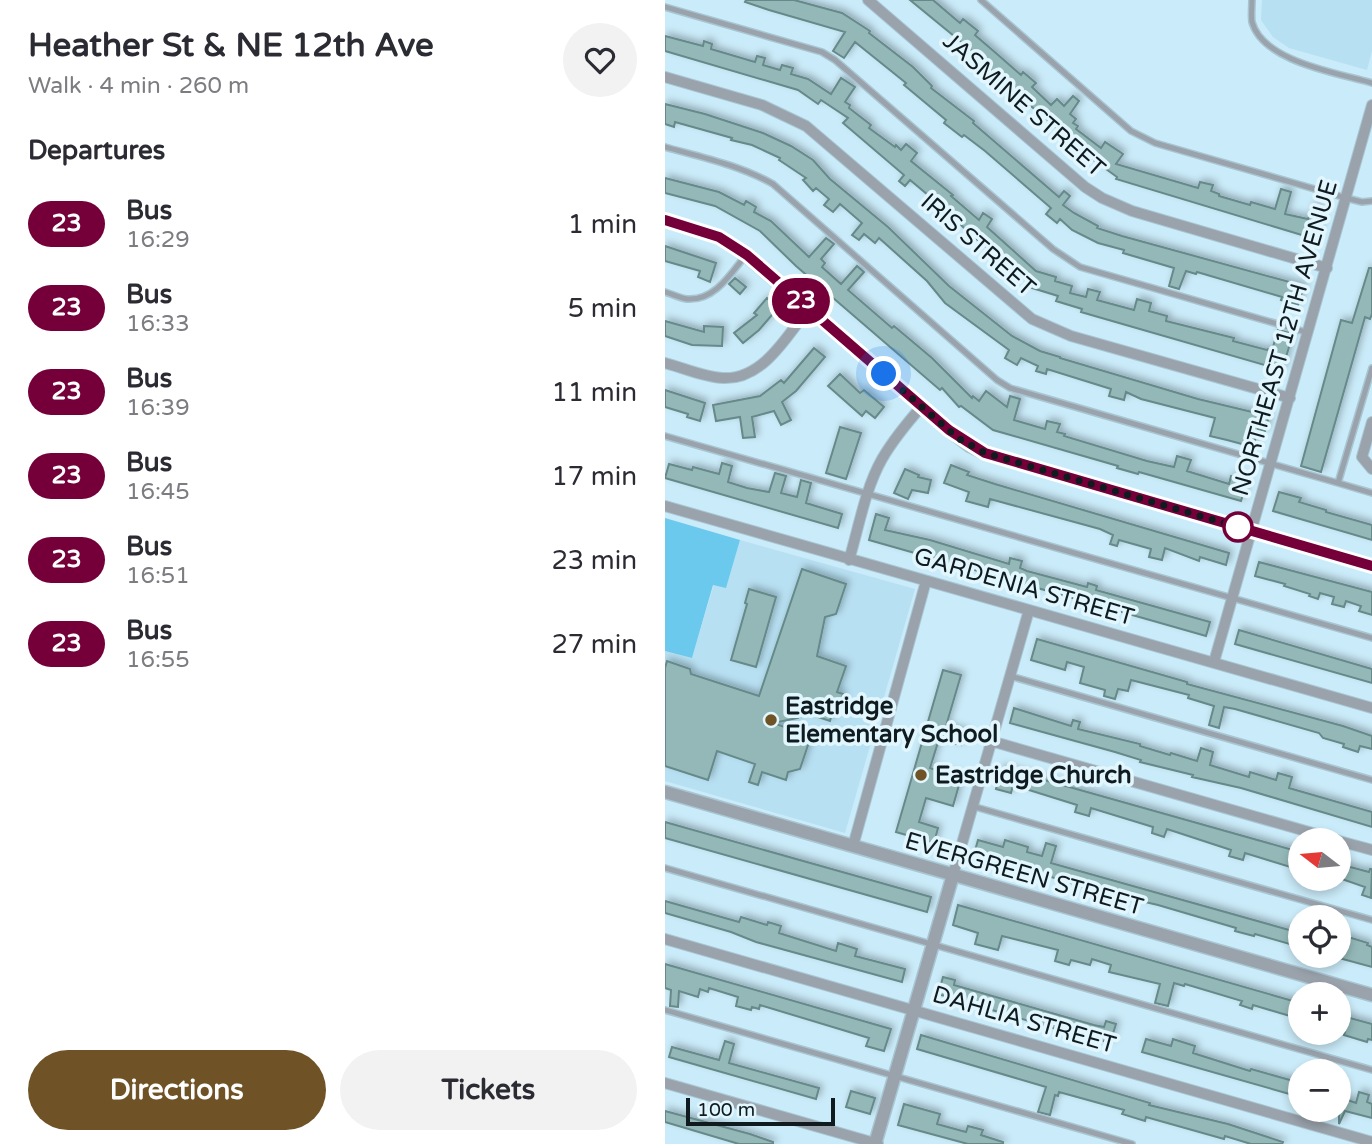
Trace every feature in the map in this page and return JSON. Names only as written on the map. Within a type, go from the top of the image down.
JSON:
[{"type":"street","name":"JASMINE STREET","points":[[868,0],[1085,187],[1102,198],[1132,211],[1327,268]]},
{"type":"street","name":"IRIS STREET","points":[[665,77],[762,105],[806,126],[1033,319],[1070,336],[1290,398]]},
{"type":"street","name":"NORTHEAST 12TH AVENUE","points":[[1214,662],[1372,106]]},
{"type":"street","points":[[665,220],[719,237],[747,255],[958,438],[985,453],[1372,566]]},
{"type":"street","points":[[665,363],[723,378],[746,373],[770,358],[809,309]]},
{"type":"street","points":[[849,559],[876,470],[888,449],[922,406]]},
{"type":"street","points":[[1372,422],[1362,457],[1372,469]]},
{"type":"street","name":"GARDENIA STREET","points":[[665,506],[1372,708]]},
{"type":"street","points":[[853,846],[926,581]]},
{"type":"street","points":[[665,1083],[876,1144],[1029,610]]},
{"type":"street","points":[[991,741],[1296,828]]},
{"type":"street","name":"EVERGREEN STREET","points":[[665,792],[1372,995]]},
{"type":"street","points":[[1351,844],[1372,850]]},
{"type":"street","name":"DAHLIA STREET","points":[[665,939],[1372,1142]]},
{"type":"lane","points":[[981,0],[1131,131],[1155,143],[1346,198],[1361,202],[1372,201]]},
{"type":"lane","points":[[1252,0],[1252,21],[1257,33],[1269,47],[1288,58],[1372,83]]},
{"type":"lane","points":[[665,6],[822,52],[835,60],[1053,249],[1080,267],[1309,333]]},
{"type":"lane","points":[[665,147],[726,164],[773,184],[997,380],[1010,388],[1372,493]]},
{"type":"lane","points":[[665,292],[687,299],[708,295],[720,286],[747,255]]},
{"type":"lane","points":[[1338,483],[1372,368]]},
{"type":"lane","points":[[665,436],[1372,638]]},
{"type":"lane","points":[[1010,676],[1372,780]]},
{"type":"lane","points":[[972,806],[1372,920]]},
{"type":"lane","points":[[665,869],[1372,1070]]},
{"type":"lane","points":[[665,1010],[1132,1144]]},
{"type":"shaded area","points":[[1262,0],[1372,0],[1372,51],[1367,70],[1289,48],[1273,37],[1261,20]]},
{"type":"shaded area","points":[[665,518],[740,540],[726,588],[713,585],[692,658],[665,651]]},
{"type":"shaded area","name":"Eastridge Elementary School","points":[[740,540],[915,589],[845,833],[665,781],[665,651],[692,658],[714,584],[726,587]]},
{"type":"building","points":[[794,0],[842,13],[870,31],[869,33],[913,67],[931,88],[974,121],[973,123],[1059,197],[1064,191],[1070,196],[1063,205],[1098,226],[1097,228],[1304,286],[1298,305],[1281,300],[1282,297],[1197,272],[1186,271],[1179,289],[1169,286],[1174,268],[1098,243],[1072,230],[1060,219],[1057,223],[1046,214],[1051,208],[985,151],[944,123],[946,120],[904,85],[906,83],[855,42],[844,58],[833,51],[845,32],[769,10],[745,2]]},
{"type":"building","points":[[910,0],[933,0],[960,23],[963,19],[978,31],[975,35],[1021,75],[1023,72],[1036,83],[1032,87],[1051,105],[1057,99],[1064,106],[1073,96],[1079,101],[1070,114],[1076,119],[1073,123],[1078,126],[1076,129],[1101,148],[1105,142],[1123,154],[1116,164],[1198,188],[1200,182],[1213,185],[1211,191],[1219,196],[1275,209],[1281,189],[1291,192],[1285,214],[1308,219],[1313,206],[1320,208],[1317,220],[1321,221],[1315,239],[1116,179],[1117,177],[1070,143],[1072,140]]},
{"type":"building","points":[[665,36],[703,46],[704,41],[712,44],[711,49],[755,62],[757,56],[765,58],[763,65],[780,70],[782,65],[793,68],[791,74],[808,79],[831,94],[841,78],[855,87],[845,102],[871,125],[869,128],[895,147],[896,145],[901,150],[906,144],[917,153],[911,161],[979,220],[983,213],[992,219],[987,227],[1036,271],[1056,277],[1055,281],[1072,286],[1070,293],[1086,297],[1088,289],[1100,292],[1097,300],[1134,310],[1137,299],[1151,303],[1149,311],[1167,316],[1166,321],[1234,338],[1233,341],[1267,350],[1272,350],[1278,330],[1293,334],[1282,370],[1081,312],[1082,309],[1056,301],[1058,296],[1029,287],[1030,284],[1011,266],[970,234],[910,180],[905,186],[899,181],[904,175],[843,123],[848,118],[821,100],[818,104],[798,90],[665,51]]},
{"type":"building","points":[[665,104],[763,133],[813,160],[830,179],[888,227],[949,286],[1012,336],[1060,358],[1198,399],[1269,416],[1265,431],[1258,429],[1253,447],[1210,436],[1215,418],[1141,399],[1126,392],[1124,400],[1109,396],[1111,389],[1047,369],[1046,374],[1036,371],[1038,366],[1021,358],[1017,365],[1005,358],[1009,350],[945,303],[927,281],[879,238],[875,243],[864,234],[859,240],[852,235],[862,223],[840,204],[833,212],[824,205],[829,199],[816,188],[813,191],[803,180],[806,178],[779,160],[780,158],[752,145],[731,140],[732,138],[675,122],[674,127],[665,124]]},
{"type":"building","points":[[665,178],[719,192],[744,205],[746,201],[756,207],[754,212],[771,221],[809,257],[826,238],[834,244],[821,259],[825,263],[822,267],[841,284],[857,266],[864,272],[848,290],[932,358],[972,398],[973,396],[979,401],[986,391],[1007,407],[1010,396],[1020,399],[1014,420],[1045,429],[1047,421],[1060,424],[1057,432],[1065,434],[1064,436],[1174,467],[1177,456],[1191,460],[1187,471],[1229,484],[1231,476],[1247,481],[1241,501],[1117,468],[1118,466],[993,430],[959,407],[942,388],[940,390],[796,266],[760,231],[715,206],[665,193]]},
{"type":"building","points":[[665,246],[716,263],[710,282],[698,277],[700,271],[665,261]]},
{"type":"building","points":[[1369,268],[1372,268],[1372,314],[1370,319],[1365,317],[1321,472],[1301,466],[1341,320],[1352,323]]},
{"type":"building","points":[[735,278],[746,287],[740,294],[729,284]]},
{"type":"building","points":[[767,298],[778,308],[759,330],[743,343],[734,333],[757,315],[754,313]]},
{"type":"building","points":[[665,321],[704,332],[704,326],[723,327],[722,346],[692,345],[665,336]]},
{"type":"building","points":[[814,348],[825,357],[796,391],[782,402],[791,420],[781,425],[774,411],[752,417],[755,437],[743,438],[740,417],[716,421],[713,405],[760,396],[781,380],[784,383]]},
{"type":"building","points":[[840,374],[860,393],[864,390],[884,407],[875,418],[866,411],[862,416],[828,386]]},
{"type":"building","points":[[665,390],[705,403],[700,421],[665,407]]},
{"type":"building","points":[[840,427],[861,433],[846,479],[826,473]]},
{"type":"building","points":[[722,463],[732,466],[728,482],[747,488],[769,492],[775,473],[786,476],[781,493],[797,497],[801,480],[811,483],[806,503],[842,514],[838,528],[665,478],[669,464],[719,474]]},
{"type":"building","points":[[951,465],[969,472],[967,475],[995,484],[1229,553],[1226,565],[1200,557],[1199,561],[1165,548],[1162,560],[1149,557],[1151,549],[1119,540],[1117,546],[1110,544],[1113,535],[1100,529],[990,499],[988,507],[966,501],[969,492],[944,483]]},
{"type":"building","points":[[905,469],[919,475],[918,477],[931,480],[928,493],[912,490],[908,499],[894,493]]},
{"type":"building","points":[[1279,492],[1301,498],[1299,502],[1326,512],[1372,525],[1372,540],[1273,511]]},
{"type":"building","points":[[876,514],[889,518],[885,530],[930,540],[1009,564],[1010,558],[1022,561],[1020,568],[1027,571],[1087,587],[1088,583],[1097,586],[1096,590],[1210,622],[1206,636],[869,540]]},
{"type":"building","points":[[1259,562],[1372,592],[1372,615],[1359,611],[1361,606],[1346,601],[1344,607],[1332,604],[1334,597],[1320,593],[1318,599],[1284,586],[1285,584],[1255,576]]},
{"type":"building","points":[[802,569],[846,584],[836,614],[825,617],[817,656],[846,666],[837,692],[843,694],[837,713],[832,714],[830,721],[800,711],[798,718],[773,723],[811,736],[800,769],[788,772],[786,780],[762,772],[758,785],[749,782],[755,764],[717,751],[708,780],[665,766],[667,661],[690,669],[691,674],[759,696]]},
{"type":"building","points":[[749,589],[776,597],[756,667],[731,660]]},
{"type":"building","points":[[1239,630],[1372,669],[1372,683],[1235,644]]},
{"type":"building","points":[[1037,639],[1187,684],[1343,726],[1372,736],[1372,749],[1360,746],[1358,752],[1343,747],[1344,744],[1323,738],[1319,733],[1224,707],[1219,728],[1209,725],[1214,706],[1188,698],[1189,695],[1131,680],[1128,691],[1118,689],[1115,699],[1104,696],[1105,690],[1080,683],[1084,667],[1067,662],[1065,670],[1031,660]]},
{"type":"building","points":[[943,670],[961,675],[946,726],[965,732],[961,745],[939,739],[930,768],[961,778],[953,806],[926,798],[919,822],[938,828],[934,843],[896,832]]},
{"type":"building","points":[[1014,708],[1071,726],[1073,720],[1080,722],[1078,729],[1197,761],[1201,748],[1213,752],[1210,765],[1249,777],[1250,772],[1276,780],[1278,773],[1292,777],[1289,788],[1372,812],[1372,827],[1010,723]]},
{"type":"building","points":[[1002,768],[1288,849],[1288,866],[1245,853],[1243,860],[1229,856],[1231,850],[1167,829],[1164,837],[1152,833],[1153,827],[1091,808],[1089,816],[1075,812],[1077,805],[1013,785],[1011,793],[996,789]]},
{"type":"building","points":[[665,822],[931,897],[927,912],[665,838]]},
{"type":"building","points":[[978,840],[1003,847],[1005,840],[1028,847],[1027,852],[1042,856],[1046,843],[1056,846],[1051,863],[1288,930],[1288,944],[1235,931],[1236,928],[974,854]]},
{"type":"building","points":[[1351,867],[1369,872],[1372,869],[1371,898],[1362,895],[1365,887],[1351,882]]},
{"type":"building","points":[[665,901],[739,922],[741,917],[767,925],[768,922],[781,926],[779,933],[836,951],[838,943],[857,949],[855,956],[905,969],[902,982],[756,942],[665,913]]},
{"type":"building","points":[[958,905],[1288,1000],[1288,1015],[1253,1005],[1252,1009],[1240,1005],[1242,1001],[1185,984],[1174,983],[1168,1006],[1155,1003],[1160,984],[1109,972],[1111,965],[1092,959],[1090,965],[1071,960],[1069,965],[1055,961],[1058,950],[1002,936],[998,950],[975,944],[978,933],[953,925]]},
{"type":"building","points":[[1351,938],[1372,947],[1372,967],[1351,961]]},
{"type":"building","points":[[665,964],[891,1029],[884,1051],[866,1046],[869,1038],[760,1005],[759,1009],[752,1007],[751,1010],[736,1006],[738,997],[709,988],[708,992],[700,989],[698,997],[679,991],[678,1007],[670,1006],[671,990],[665,988]]},
{"type":"building","points":[[943,977],[955,980],[954,985],[1094,1025],[1104,1027],[1106,1021],[1116,1024],[1110,1043],[938,994]]},
{"type":"building","points":[[1351,1018],[1372,1024],[1372,1040],[1368,1039],[1367,1042],[1351,1037]]},
{"type":"building","points":[[921,1035],[1150,1103],[1149,1105],[1228,1124],[1283,1142],[1251,1144],[1225,1136],[1224,1139],[1146,1117],[1145,1121],[1122,1114],[1124,1110],[1059,1092],[1058,1096],[1055,1095],[1050,1115],[1038,1112],[1046,1087],[917,1049]]},
{"type":"building","points":[[1146,1039],[1171,1046],[1173,1039],[1195,1046],[1193,1053],[1288,1079],[1288,1094],[1142,1052]]},
{"type":"building","points":[[725,1041],[734,1044],[729,1063],[819,1088],[816,1099],[669,1057],[672,1047],[719,1060]]},
{"type":"building","points":[[851,1091],[875,1098],[870,1114],[846,1107]]},
{"type":"building","points":[[1359,1092],[1369,1095],[1367,1102],[1372,1104],[1372,1118],[1351,1113],[1351,1101],[1356,1103]]},
{"type":"building","points":[[904,1104],[940,1114],[937,1124],[966,1132],[968,1126],[983,1130],[981,1135],[1003,1144],[968,1144],[898,1125]]},
{"type":"building","points":[[665,1111],[750,1134],[773,1144],[739,1144],[665,1122]]},
{"type":"bus line","name":"23","points":[[665,220],[719,237],[747,255],[970,446],[1001,459],[1372,566]]},
{"type":"place","name":"Eastridge Elementary School","points":[[771,720]]},
{"type":"place","name":"Eastridge Church","points":[[921,775]]},
{"type":"route","points":[[884,374],[958,438],[985,453],[1238,527]]}]
